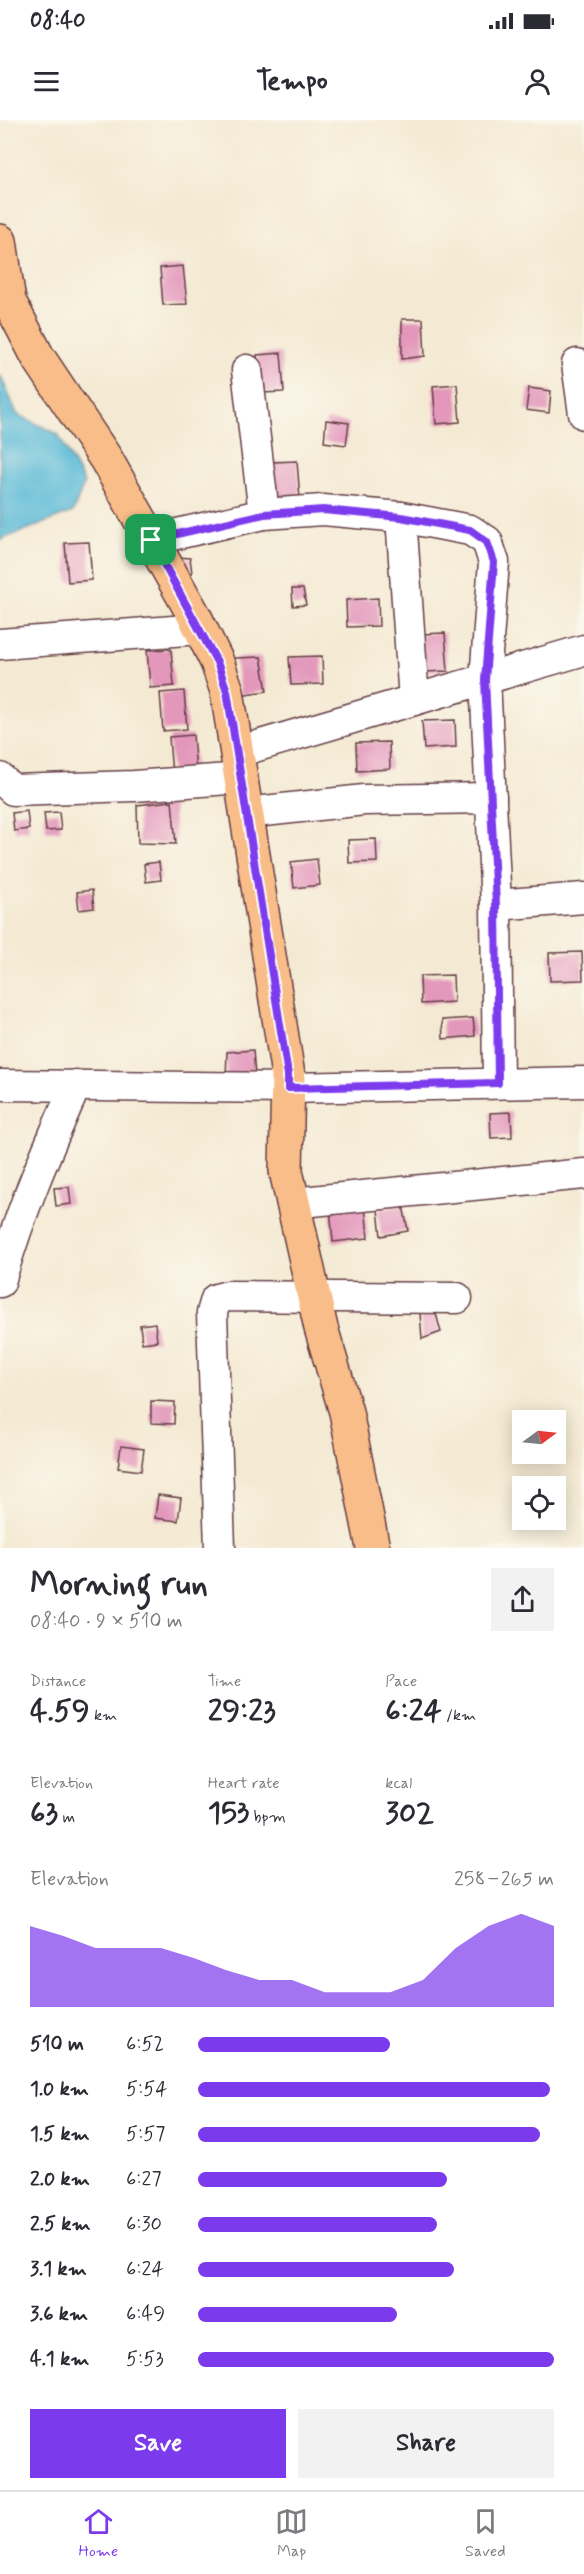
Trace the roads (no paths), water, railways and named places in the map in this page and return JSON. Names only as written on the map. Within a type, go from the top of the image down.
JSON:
[{"type":"main road","points":[[0,241],[9,301],[38,357],[106,459],[200,628],[217,662],[227,691],[288,1075],[286,1171],[314,1298],[346,1412],[373,1548]]},
{"type":"street","points":[[577,364],[584,414]]},
{"type":"street","points":[[248,370],[264,514]]},
{"type":"street","points":[[151,540],[264,514],[323,510],[401,517],[470,530],[487,542],[494,562],[485,680],[496,905],[498,1083]]},
{"type":"street","points":[[401,517],[414,700]]},
{"type":"street","points":[[0,644],[200,628]]},
{"type":"street","points":[[0,778],[13,790],[134,786],[240,765],[414,700],[584,650]]},
{"type":"street","points":[[246,813],[364,800],[490,798]]},
{"type":"street","points":[[496,905],[584,898]]},
{"type":"street","points":[[0,1085],[288,1088],[584,1082]]},
{"type":"street","points":[[0,1282],[12,1239],[32,1186],[76,1085]]},
{"type":"street","points":[[292,1203],[584,1174]]},
{"type":"street","points":[[220,1548],[212,1313],[216,1299],[228,1296],[457,1298]]},
{"type":"water","points":[[0,374],[17,414],[58,434],[84,483],[73,512],[0,540]]}]
